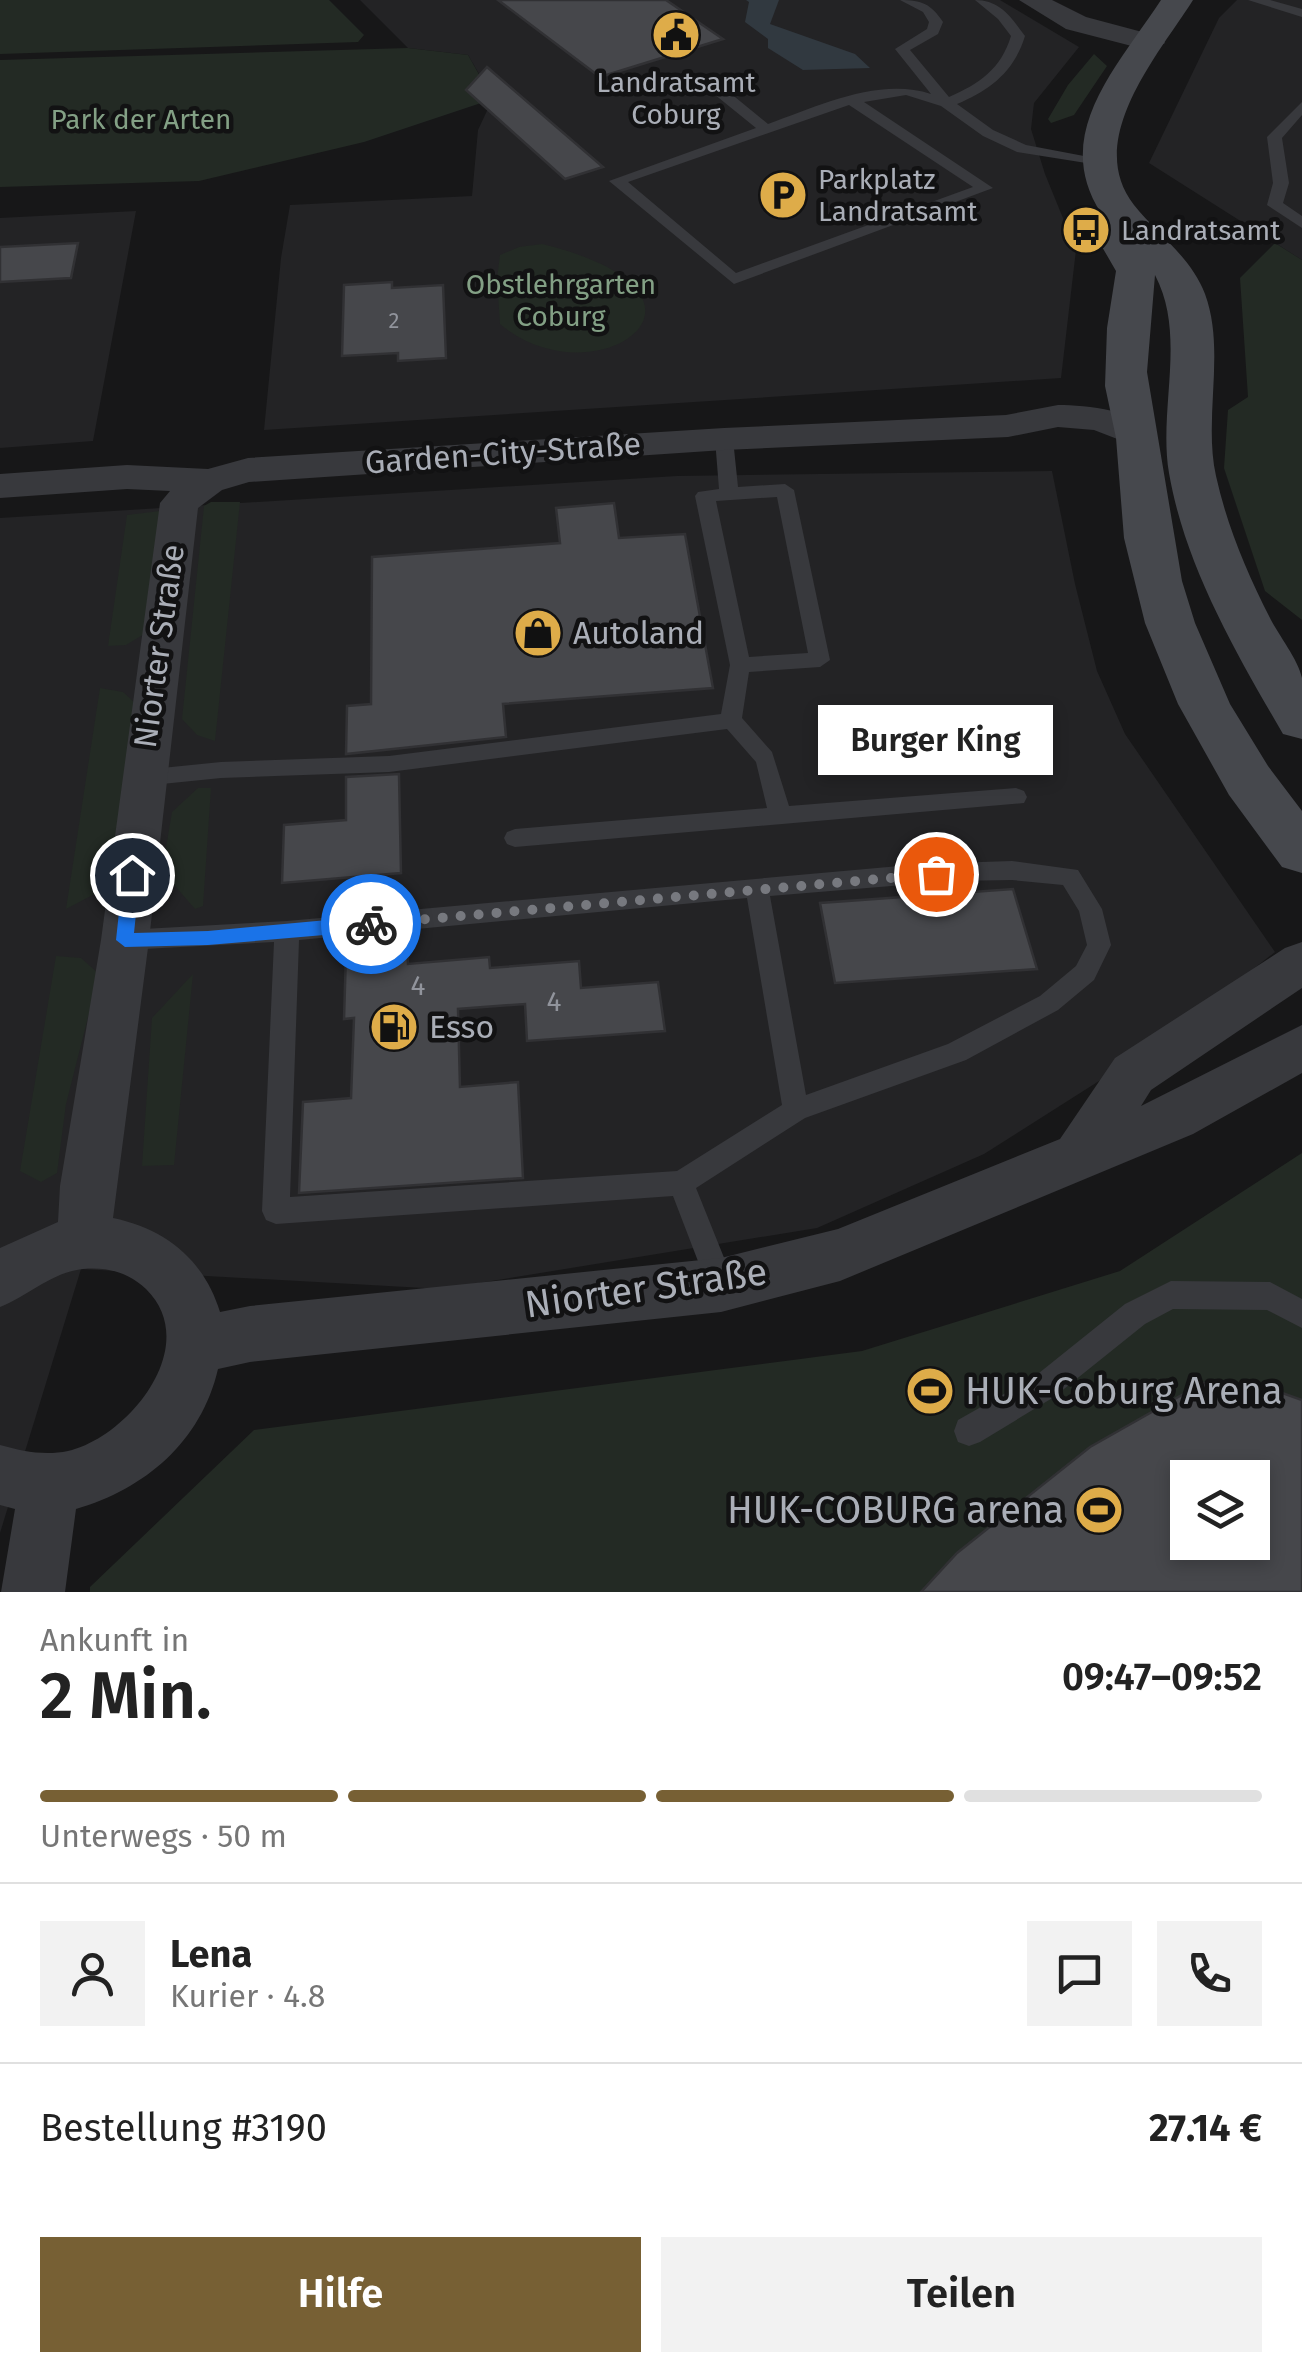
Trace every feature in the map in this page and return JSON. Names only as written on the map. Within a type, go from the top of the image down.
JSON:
[{"type":"street","points":[[1032,0],[1076,23],[1151,43]]},
{"type":"street","points":[[1178,0],[1108,118],[1099,146],[1100,163],[1118,215],[1171,270],[1184,292],[1188,318],[1188,442],[1200,502],[1212,542],[1254,635],[1302,720]]},
{"type":"street","points":[[1118,215],[1113,233],[1136,271],[1126,380],[1138,436],[1148,540],[1165,609],[1192,681],[1226,747],[1302,851]]},
{"type":"street","name":"Garden-City-Straße","points":[[0,486],[127,477],[208,481],[248,470],[724,439],[1008,426],[1033,436],[1072,443],[1112,442],[1138,436],[1188,442]]},
{"type":"street","name":"Niorter Straße","points":[[84,1242],[87,1186],[125,940],[179,502],[208,481]]},
{"type":"street","points":[[1079,1156],[1132,1074],[1302,962]]},
{"type":"street","name":"Niorter Straße","points":[[195,1346],[250,1334],[721,1285],[840,1255],[1174,1117],[1302,1046]]},
{"type":"street","points":[[0,1280],[43,1252],[84,1242],[130,1247],[168,1269],[190,1304],[195,1346],[180,1396],[148,1438],[102,1471],[24,1481],[33,1592]]},
{"type":"lane","points":[[907,0],[928,10],[936,22],[933,31],[902,49],[946,104],[988,134],[1022,148],[1100,163]]},
{"type":"lane","points":[[851,100],[985,188],[734,278],[617,181],[851,100],[907,92],[946,104],[973,93],[1000,73],[1014,55],[1018,36],[1004,16],[982,0]]},
{"type":"lane","points":[[1255,0],[1302,13]]},
{"type":"lane","points":[[719,91],[766,129]]},
{"type":"lane","points":[[1302,106],[1274,137],[1280,183],[1275,206],[1302,223]]},
{"type":"lane","points":[[724,439],[729,493]]},
{"type":"lane","points":[[731,721],[740,665],[704,496],[786,490],[820,660],[740,665]]},
{"type":"lane","points":[[142,778],[221,770],[389,764],[731,721],[754,739],[769,760],[780,816]]},
{"type":"lane","points":[[515,838],[1016,797]]},
{"type":"lane","points":[[125,940],[288,931],[817,883],[976,872],[1045,872],[1070,877],[1090,909],[1098,945],[1085,973],[1049,1003],[956,1052],[796,1110],[682,1183],[276,1210],[288,931]]},
{"type":"lane","points":[[757,888],[796,1110]]},
{"type":"lane","points":[[682,1183],[721,1285]]},
{"type":"lane","points":[[969,1431],[1044,1388],[1135,1314],[1171,1294],[1270,1296],[1302,1314]]},
{"type":"shaded area","points":[[360,0],[1000,0],[1079,47],[1034,103],[1031,129],[1076,250],[1061,378],[264,430],[290,205],[472,196],[478,130],[493,98],[468,55],[408,48]]},
{"type":"shaded area","points":[[746,0],[779,0],[770,24],[855,54],[870,68],[803,70],[768,48],[768,39],[745,22],[749,2]]},
{"type":"shaded area","points":[[1237,0],[1302,0],[1302,260],[1149,163],[1219,18]]},
{"type":"shaded area","points":[[136,211],[93,441],[0,448],[0,218]]},
{"type":"shaded area","points":[[1052,471],[1097,671],[1125,734],[1275,952],[1162,1041],[984,1154],[817,1228],[442,1289],[81,1269],[0,1533],[0,518],[677,476]]},
{"type":"green space","points":[[0,0],[329,0],[364,35],[358,42],[0,54]]},
{"type":"green space","name":"Park der Arten","points":[[408,48],[468,55],[493,99],[364,142],[199,181],[0,187],[0,60]]},
{"type":"green space","points":[[1094,54],[1107,66],[1074,115],[1051,123],[1048,119],[1068,85]]},
{"type":"green space","points":[[1275,243],[1302,260],[1302,620],[1265,591],[1224,468],[1228,410],[1248,397],[1240,278]]},
{"type":"green space","name":"Obstlehrgarten Coburg","points":[[542,244],[604,265],[637,289],[645,313],[635,333],[610,347],[576,352],[538,346],[500,324],[500,255]]},
{"type":"green space","points":[[211,502],[240,502],[215,741],[197,735],[182,719],[204,506]]},
{"type":"green space","points":[[160,511],[146,633],[126,645],[108,646],[127,515]]},
{"type":"green space","points":[[100,688],[123,692],[136,704],[110,886],[66,909]]},
{"type":"green space","points":[[198,788],[211,788],[203,906],[195,909],[162,871],[172,812]]},
{"type":"green space","points":[[56,956],[81,958],[99,974],[66,1104],[57,1173],[41,1182],[20,1171]]},
{"type":"green space","points":[[193,974],[174,1165],[142,1166],[152,1018]]},
{"type":"green space","name":"HUK-Coburg Arena","points":[[1302,1153],[1302,1592],[90,1592],[90,1587],[254,1430],[862,1351],[1120,1271]]},
{"type":"building","name":"Landratsamt Coburg","points":[[498,0],[666,0],[723,39],[600,77]]},
{"type":"building","points":[[487,67],[603,167],[565,179],[466,90]]},
{"type":"building","points":[[78,243],[71,278],[0,282],[0,247]]},
{"type":"building","points":[[392,282],[392,288],[443,285],[446,358],[398,361],[398,353],[342,356],[344,285]]},
{"type":"building","name":"Autoland","points":[[614,503],[619,538],[685,534],[713,688],[503,704],[506,737],[346,754],[347,706],[371,704],[372,557],[560,543],[556,508]]},
{"type":"building","points":[[399,774],[401,873],[282,883],[284,825],[346,820],[346,777]]},
{"type":"building","points":[[1013,889],[1037,969],[835,983],[820,903]]},
{"type":"building","points":[[407,948],[408,964],[489,957],[490,968],[579,961],[581,988],[658,982],[665,1031],[527,1041],[525,1004],[458,1009],[460,1087],[518,1082],[523,1178],[299,1193],[303,1102],[351,1098],[354,1018],[344,1019],[346,953]]},
{"type":"building","name":"HUK-COBURG arena","points":[[1203,1383],[1274,1390],[1302,1400],[1302,1592],[921,1592],[957,1553],[1090,1447]]},
{"type":"way so far","points":[[371,924],[936,874]]},
{"type":"place","name":"Landratsamt Coburg","points":[[676,35]]},
{"type":"place","name":"Parkplatz Landratsamt","points":[[783,195]]},
{"type":"place","name":"Landratsamt","points":[[1086,230]]},
{"type":"place","name":"Autoland","points":[[538,633]]},
{"type":"place","name":"Burger King","points":[[936,874]]},
{"type":"place","name":"Esso","points":[[394,1027]]},
{"type":"place","name":"HUK-Coburg Arena","points":[[930,1391]]},
{"type":"place","name":"HUK-COBURG arena","points":[[1099,1510]]},
{"type":"route","points":[[132,875],[125,940],[208,938],[371,924]]}]
